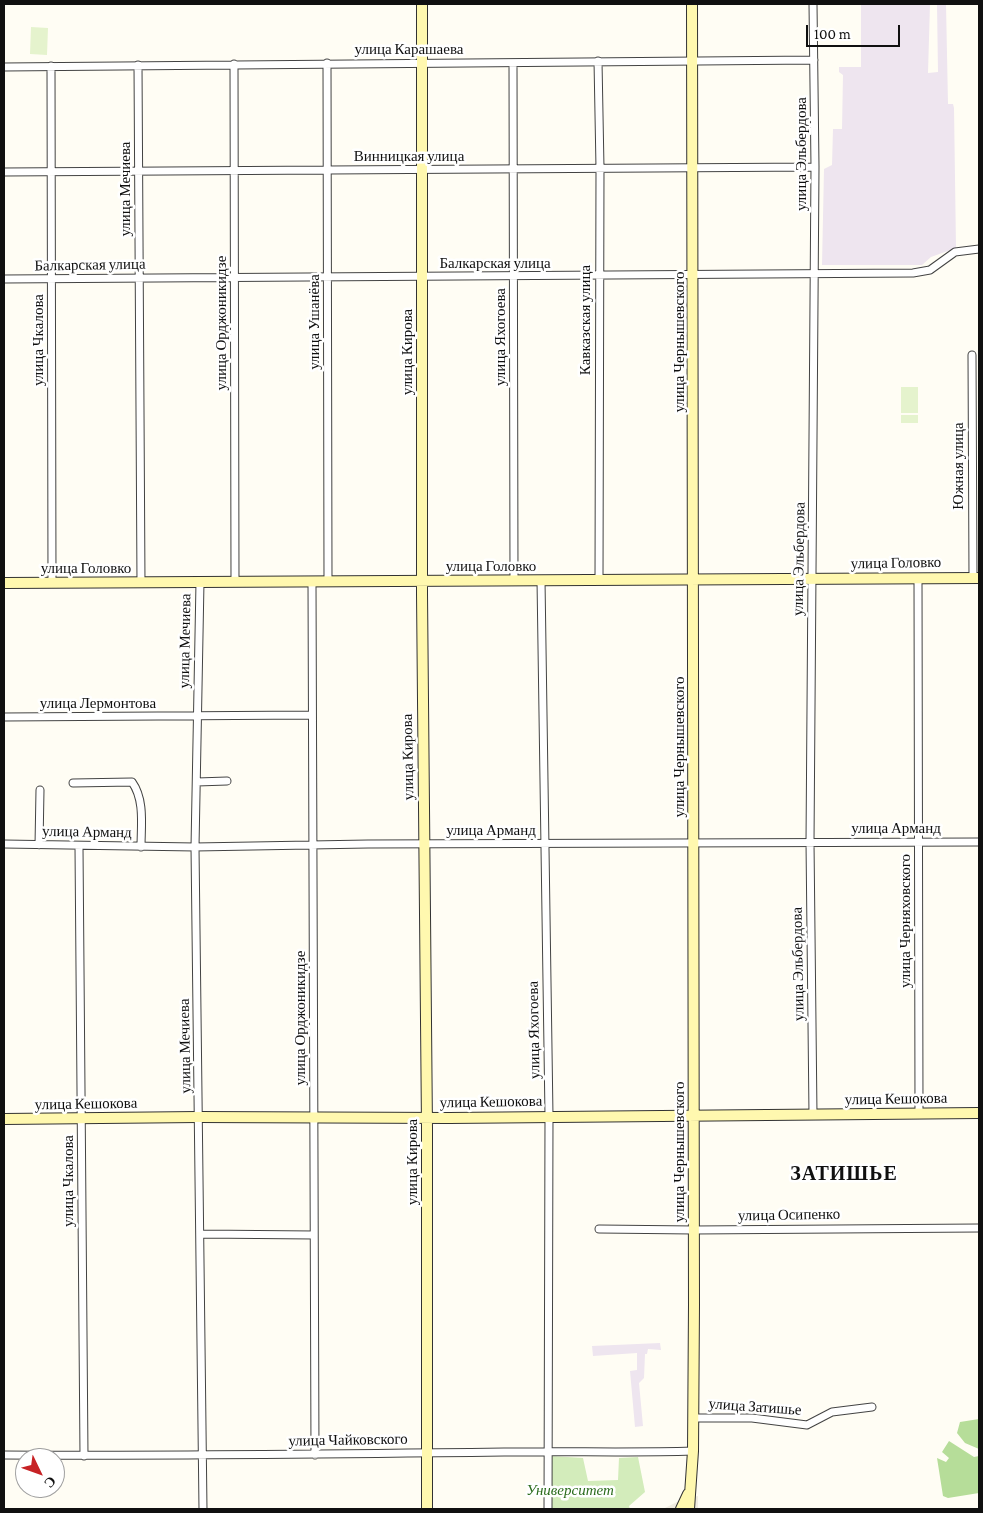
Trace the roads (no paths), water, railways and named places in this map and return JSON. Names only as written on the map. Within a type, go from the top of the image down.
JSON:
[{"type":"street","name":"улица Кирова","points":[[422,4],[422,581],[425,843],[427,1509]]},
{"type":"street","name":"улица Чернышевского","points":[[689,1491],[694,1418],[693,842],[695,580],[692,4]]},
{"type":"street","name":"улица Эльбердова","points":[[813,4],[815,167],[810,842],[813,1115]]},
{"type":"street","name":"улица Карашаева","points":[[4,67],[814,60]]},
{"type":"street","name":"Кавказская улица","points":[[598,61],[600,168],[598,580]]},
{"type":"street","name":"улица Ушанёва","points":[[327,63],[328,582]]},
{"type":"street","name":"улица Яхогоева","points":[[513,63],[514,580]]},
{"type":"street","name":"улица Орджоникидзе","points":[[234,64],[235,582]]},
{"type":"street","name":"улица Мечиева","points":[[138,65],[141,583]]},
{"type":"street","name":"улица Чкалова","points":[[51,66],[52,583]]},
{"type":"street","name":"Винницкая улица","points":[[4,172],[139,170],[421,171],[815,167]]},
{"type":"street","name":"Балкарская улица","points":[[4,279],[422,278],[922,272],[930,270],[955,252],[979,249]]},
{"type":"street","name":"Южная улица","points":[[972,355],[976,578]]},
{"type":"street","name":"улица Черняховского","points":[[918,578],[919,1114]]},
{"type":"street","name":"улица Головко","points":[[4,583],[976,578]]},
{"type":"street","name":"улица Яхогоева","points":[[541,580],[549,1116],[548,1509]]},
{"type":"street","name":"улица Мечиева","points":[[200,582],[196,847],[203,1509]]},
{"type":"street","name":"улица Орджоникидзе","points":[[312,582],[315,1455]]},
{"type":"street","name":"улица Лермонтова","points":[[4,717],[312,715]]},
{"type":"street","points":[[197,782],[227,781]]},
{"type":"street","points":[[73,783],[132,782],[138,793],[141,808],[141,847]]},
{"type":"street","points":[[39,845],[40,790]]},
{"type":"street","name":"улица Арманд","points":[[4,844],[80,847],[196,847],[425,843],[979,842]]},
{"type":"street","name":"улица Чкалова","points":[[80,847],[84,1456]]},
{"type":"street","name":"улица Кешокова","points":[[4,1119],[82,1120],[198,1117],[426,1118],[979,1113]]},
{"type":"street","name":"улица Осипенко","points":[[598,1228],[694,1230],[979,1228]]},
{"type":"street","points":[[200,1234],[314,1235]]},
{"type":"street","name":"улица Затишье","points":[[694,1418],[752,1418],[807,1426],[832,1412],[872,1407]]},
{"type":"street","name":"улица Чайковского","points":[[4,1455],[315,1455],[548,1451],[616,1454],[693,1451]]},
{"type":"street","points":[[680,1509],[689,1491]]},
{"type":"street","points":[[689,1491],[690,1509]]},
{"type":"district","name":"ЗАТИШЬЕ","points":[[844,1174]]},
{"type":"park label","name":"Университет","points":[[570,1490]]}]
